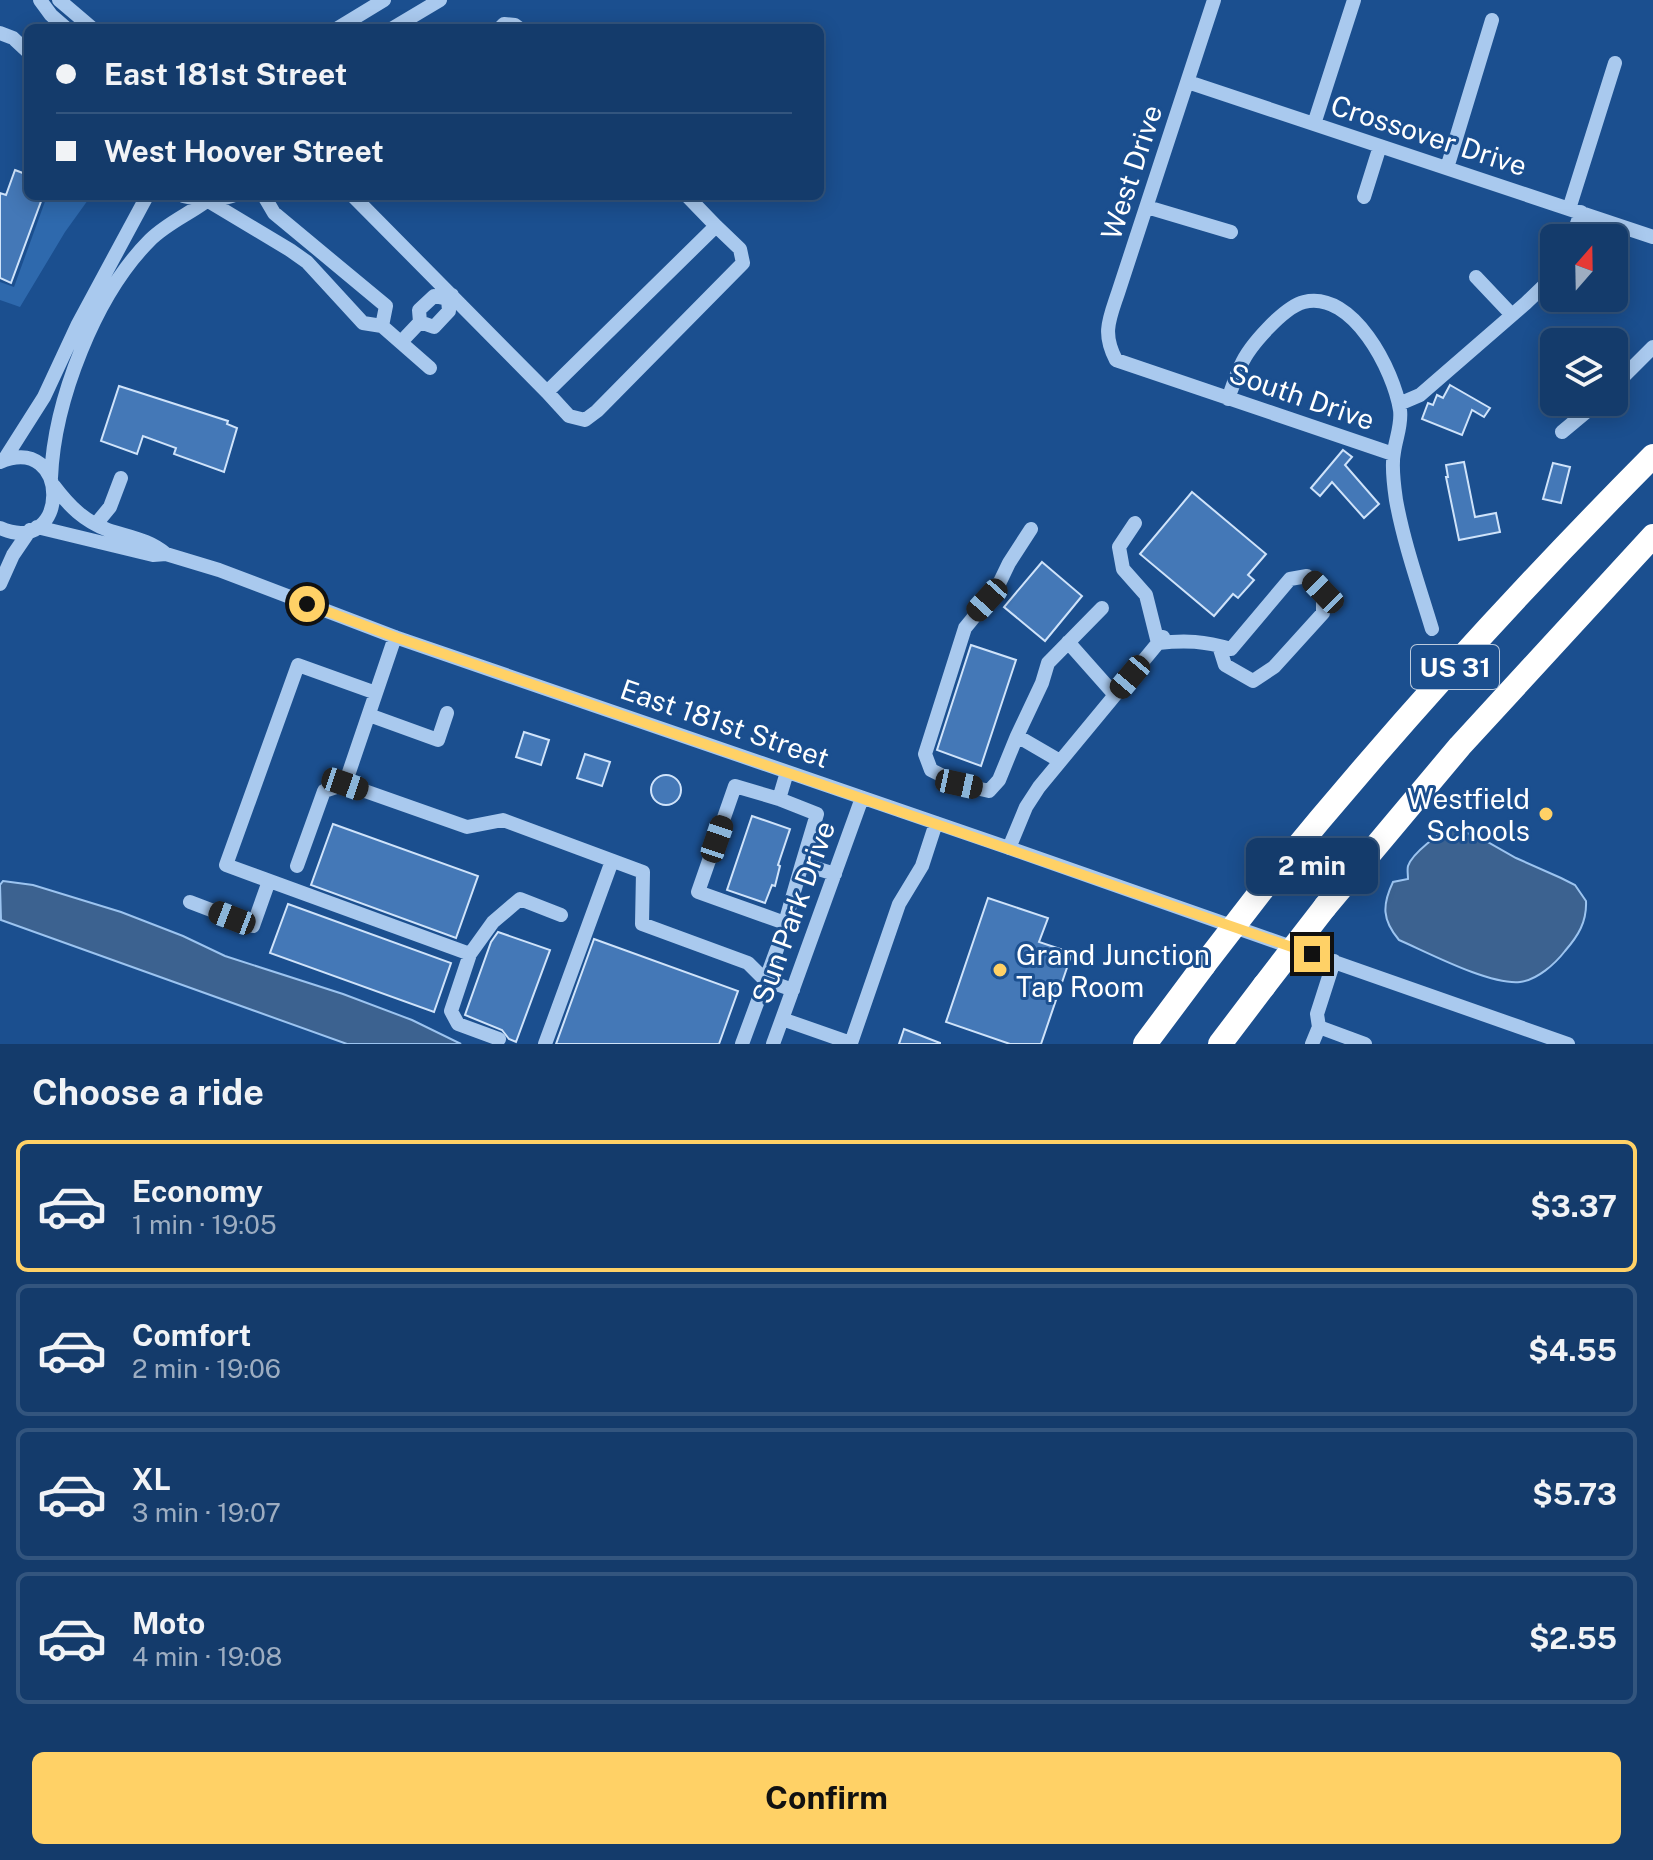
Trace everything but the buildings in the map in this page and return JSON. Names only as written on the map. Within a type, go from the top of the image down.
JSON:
[{"type":"highway","name":"US 31","points":[[1145,1044],[1265,886],[1360,772],[1653,456]]},
{"type":"highway","name":"US 31","points":[[1220,1044],[1325,907],[1460,746],[1653,536]]},
{"type":"street","points":[[40,0],[62,24]]},
{"type":"street","points":[[59,0],[87,24]]},
{"type":"street","points":[[345,24],[384,0]]},
{"type":"street","points":[[400,24],[440,0]]},
{"type":"street","name":"West Drive","points":[[1116,360],[1107,344],[1108,323],[1214,0]]},
{"type":"street","points":[[1314,124],[1354,0]]},
{"type":"street","points":[[1447,168],[1492,20]]},
{"type":"street","points":[[0,33],[13,38],[24,48]]},
{"type":"street","points":[[1574,224],[1615,63]]},
{"type":"street","name":"Crossover Drive","points":[[1188,82],[1653,237]]},
{"type":"street","points":[[1364,197],[1380,146]]},
{"type":"street","points":[[2,461],[44,397],[84,312],[145,200]]},
{"type":"street","points":[[200,200],[208,202],[307,262],[363,323],[382,326],[430,368]]},
{"type":"street","points":[[0,584],[13,555],[51,513],[54,504],[52,454],[61,405],[94,321],[134,258],[150,240],[170,224],[216,200]]},
{"type":"street","points":[[266,200],[274,213],[386,306],[382,326]]},
{"type":"street","points":[[357,200],[569,416],[585,420],[743,263],[740,249],[691,200]]},
{"type":"street","points":[[1147,207],[1231,232]]},
{"type":"street","points":[[547,392],[716,226]]},
{"type":"street","points":[[1476,277],[1511,314]]},
{"type":"street","points":[[1399,404],[1420,395],[1540,288]]},
{"type":"street","points":[[401,342],[420,322],[434,327],[449,311],[450,297]]},
{"type":"street","points":[[1228,399],[1246,356],[1274,322],[1298,304],[1314,300],[1340,307],[1362,327],[1387,370],[1399,404],[1399,432],[1393,454]]},
{"type":"street","points":[[1628,372],[1653,347]]},
{"type":"street","name":"South Drive","points":[[1116,360],[1393,454],[1400,522],[1432,629]]},
{"type":"street","points":[[1562,432],[1581,416]]},
{"type":"street","name":"East 181st Street","points":[[2,461],[13,458],[31,460],[46,470],[70,506],[96,524],[155,545],[166,554]]},
{"type":"street","points":[[96,524],[108,511],[121,478]]},
{"type":"street","points":[[1135,523],[1119,547],[1123,569],[1146,595],[1161,640]]},
{"type":"street","name":"East 181st Street","points":[[0,528],[13,532],[34,529],[153,555],[166,554],[219,570],[395,637],[1568,1044]]},
{"type":"street","points":[[1031,529],[996,590],[965,628],[925,754],[931,770],[959,784],[989,791],[999,780],[1048,663],[1102,608]]},
{"type":"street","points":[[1161,640],[1193,640],[1219,646],[1231,649],[1290,579],[1307,576],[1323,592],[1323,613],[1274,667],[1253,681],[1225,665],[1219,646]]},
{"type":"street","points":[[345,784],[395,637]]},
{"type":"street","points":[[1009,848],[1026,807],[1060,761],[1161,640]]},
{"type":"street","points":[[1068,642],[1115,695]]},
{"type":"street","points":[[376,693],[298,665],[226,865],[470,954]]},
{"type":"street","points":[[369,715],[438,740],[447,713]]},
{"type":"street","points":[[1017,736],[1060,761]]},
{"type":"street","points":[[779,799],[787,772]]},
{"type":"street","points":[[297,866],[324,791],[345,784],[467,827],[503,820],[643,872],[642,924],[748,963],[765,980],[793,990]]},
{"type":"street","points":[[735,786],[779,799],[817,814],[785,923],[698,892],[735,786]]},
{"type":"street","name":"Sun Park Drive","points":[[773,1044],[862,798]]},
{"type":"street","points":[[782,1019],[851,1043],[899,904],[922,866],[936,823]]},
{"type":"street","points":[[545,1044],[612,861]]},
{"type":"street","points":[[802,864],[835,874]]},
{"type":"street","points":[[190,902],[253,926],[269,881]]},
{"type":"street","points":[[499,1039],[458,1024],[451,1011],[470,954],[493,922],[520,899],[561,915]]},
{"type":"street","points":[[742,1044],[777,949]]},
{"type":"street","points":[[1312,1044],[1319,1027],[1317,1014],[1334,961]]},
{"type":"street","points":[[1319,1027],[1365,1044]]},
{"type":"shaded area","points":[[46,200],[88,200],[20,307],[0,300],[0,282],[14,287]]},
{"type":"shaded area","points":[[1452,829],[1477,836],[1575,885],[1586,901],[1585,916],[1578,934],[1556,961],[1539,975],[1520,982],[1492,979],[1399,940],[1393,933],[1387,919],[1386,905],[1393,882],[1408,879],[1408,866],[1415,855],[1434,838]]},
{"type":"shaded area","points":[[3,881],[33,885],[121,912],[225,956],[412,1020],[461,1044],[347,1044],[1,920],[0,885]]},
{"type":"place","name":"Westfield Schools","points":[[1546,814]]},
{"type":"place","name":"Grand Junction Tap Room","points":[[1000,970]]},
{"type":"route","points":[[307,604],[1312,954]]}]
